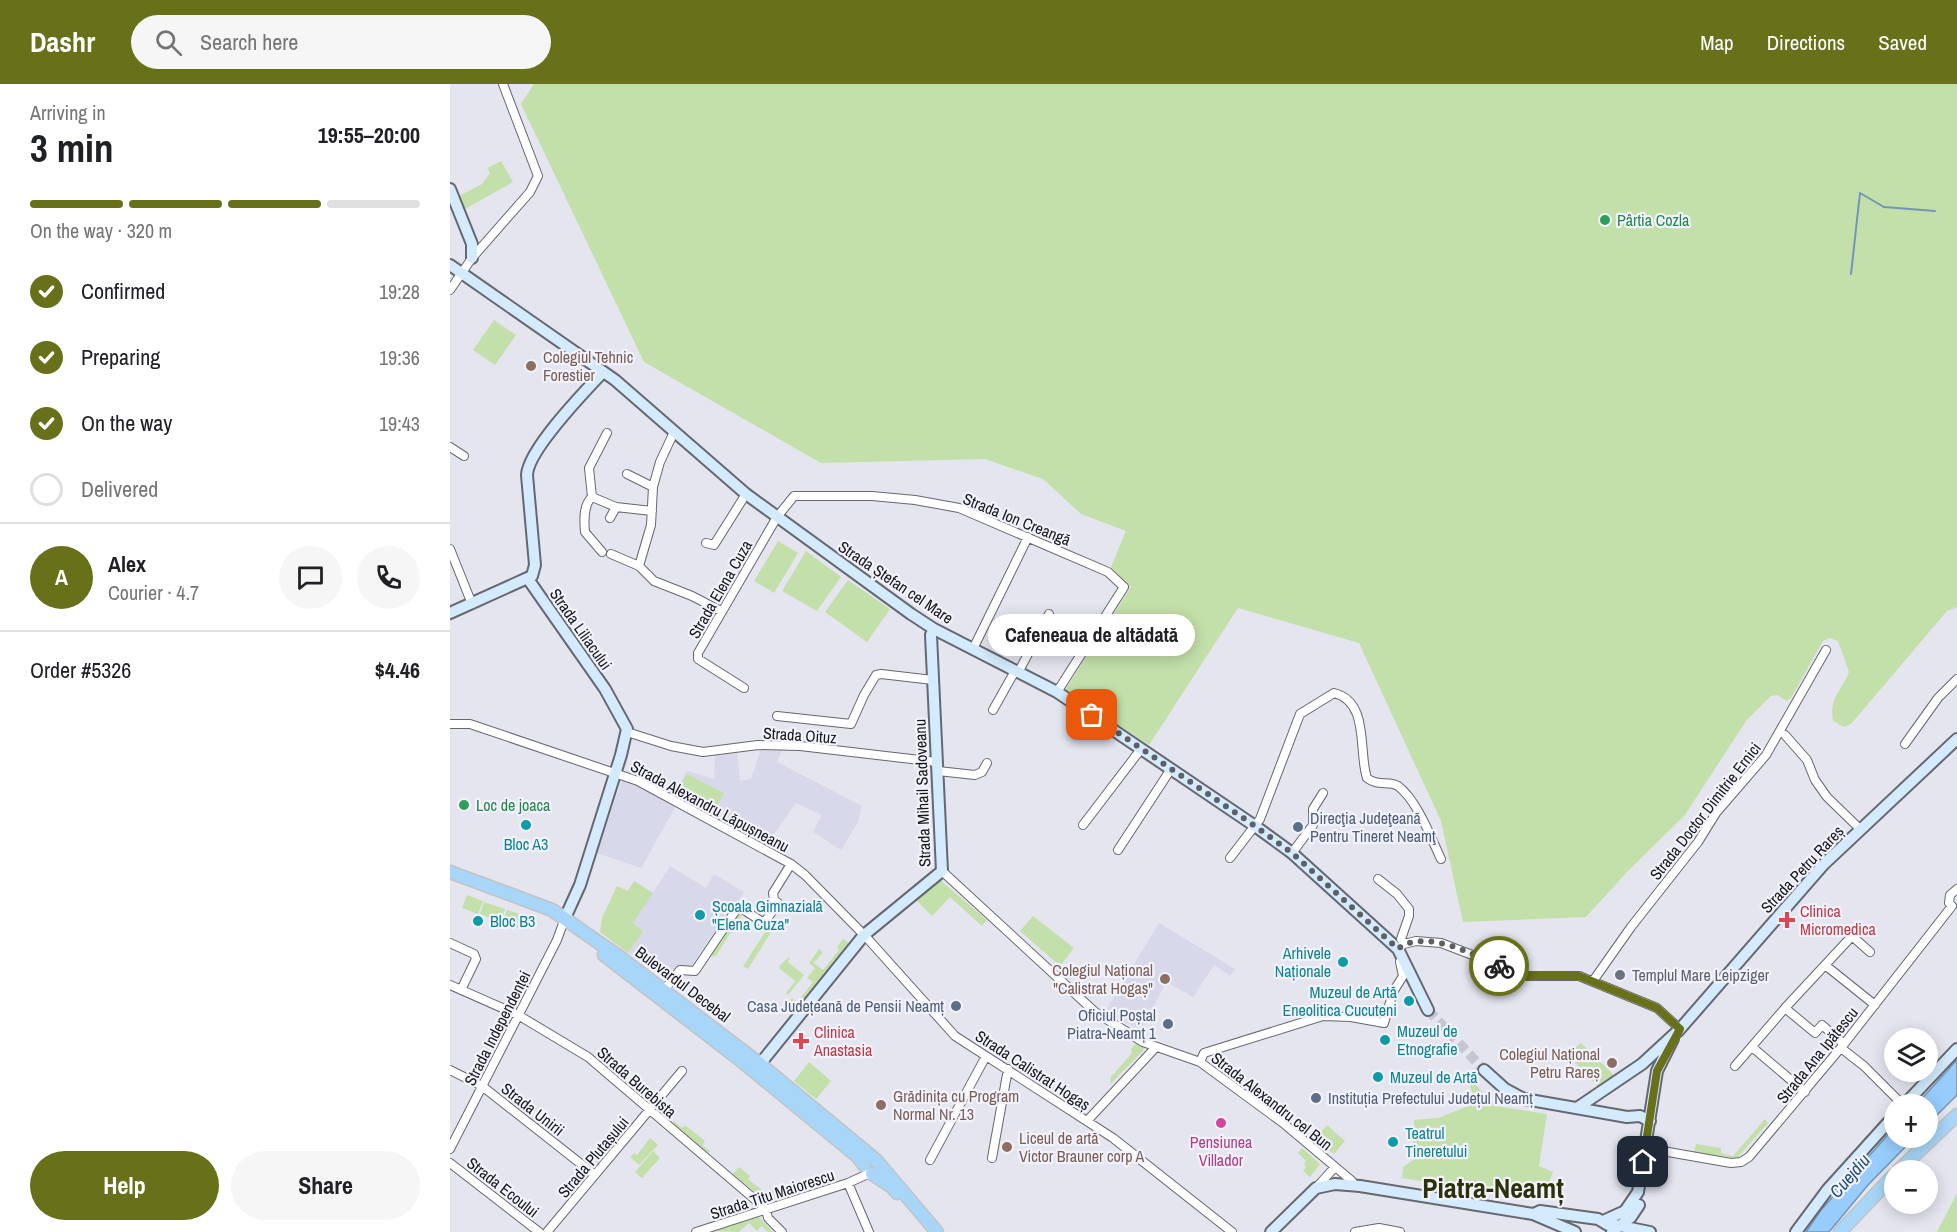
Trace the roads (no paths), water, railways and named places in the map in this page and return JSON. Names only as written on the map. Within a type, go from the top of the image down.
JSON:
[{"type":"main road","name":"Bulevardul Decebal","points":[[450,872],[540,904],[664,990],[760,1064],[870,1167],[890,1175],[937,1232]]},
{"type":"main road","name":"Bulevardul Decebal","points":[[450,879],[564,921],[749,1066],[858,1156],[892,1187],[930,1232]]},
{"type":"main road","points":[[1910,1160],[1957,1115]]},
{"type":"main road","points":[[1840,1232],[1884,1185]]},
{"type":"street","points":[[450,290],[472,258],[530,192],[538,176],[503,84]]},
{"type":"street","points":[[450,189],[472,244],[472,258]]},
{"type":"street","name":"Strada Ștefan cel Mare","points":[[450,265],[603,372],[632,394],[746,494],[934,629],[1057,692],[1292,853],[1401,948],[1428,1010]]},
{"type":"street","name":"Strada Liliacului","points":[[603,372],[562,418],[529,464],[527,475],[535,565],[534,573],[528,579],[605,689],[625,724],[627,732]]},
{"type":"street","points":[[639,566],[651,525],[653,487],[660,462],[674,432]]},
{"type":"street","points":[[602,552],[585,532],[586,504],[592,497],[589,468],[607,433]]},
{"type":"street","points":[[450,447],[464,456]]},
{"type":"street","points":[[627,474],[653,487]]},
{"type":"street","points":[[706,543],[714,545],[746,494]]},
{"type":"street","name":"Strada Ion Creangă","points":[[777,517],[794,496],[872,496],[915,500],[959,508],[1108,572],[1124,587],[1057,692]]},
{"type":"street","points":[[592,497],[616,507],[652,512]]},
{"type":"street","points":[[610,518],[616,507]]},
{"type":"street","name":"Strada Elena Cuza","points":[[744,688],[698,659],[698,653],[777,517]]},
{"type":"street","points":[[973,649],[1028,537]]},
{"type":"street","points":[[450,549],[472,604]]},
{"type":"street","points":[[611,554],[639,566],[654,581],[722,611]]},
{"type":"street","points":[[450,613],[528,579]]},
{"type":"street","points":[[993,710],[1049,614]]},
{"type":"street","name":"Strada Mihail Sadoveanu","points":[[760,1064],[864,935],[942,872],[931,635],[934,629]]},
{"type":"street","name":"Strada Doctor Dimitrie Ernici","points":[[1593,981],[1631,927],[1698,842],[1716,813],[1766,756],[1826,650]]},
{"type":"street","points":[[777,716],[851,724],[876,675],[933,680]]},
{"type":"street","points":[[1905,744],[1938,698],[1957,679]]},
{"type":"street","points":[[1230,858],[1255,826],[1300,714],[1334,693],[1347,701],[1360,722],[1367,778],[1373,783],[1396,785],[1404,792],[1416,809],[1442,859]]},
{"type":"street","name":"Strada Alexandru Lăpușneanu","points":[[450,724],[470,724],[638,781],[791,864],[805,875],[864,935]]},
{"type":"street","points":[[564,921],[580,885],[627,732]]},
{"type":"street","name":"Strada Oituz","points":[[627,732],[671,746],[703,752],[758,745],[800,746],[979,774],[985,769],[987,763]]},
{"type":"street","points":[[1785,735],[1807,760],[1815,780],[1827,797],[1860,829]]},
{"type":"street","name":"Strada Petru Rareș","points":[[1577,1108],[1642,1064],[1680,1029],[1824,864],[1957,739]]},
{"type":"street","points":[[1083,825],[1141,749]]},
{"type":"street","points":[[1118,850],[1171,769]]},
{"type":"street","points":[[1292,853],[1313,825],[1313,809],[1323,793]]},
{"type":"street","points":[[664,990],[680,970],[695,971],[736,910],[741,908],[764,923],[778,903],[774,900],[773,893],[791,864]]},
{"type":"street","name":"Strada Alexandru cel Bun","points":[[942,872],[1095,1012],[1143,1042],[1200,1062],[1283,1123],[1354,1185]]},
{"type":"street","points":[[1200,1062],[1204,1053],[1323,1016],[1351,1017],[1384,1023],[1393,992],[1403,976],[1400,960],[1401,939],[1409,916],[1409,909],[1397,894],[1378,879]]},
{"type":"street","name":"Strada Ana Ipătescu","points":[[1651,1149],[1717,1161],[1741,1162],[1749,1157],[1843,1046],[1952,906],[1949,903],[1950,896],[1957,889]]},
{"type":"street","name":"Strada Independenței","points":[[450,1149],[564,921]]},
{"type":"street","name":"Strada Calistrat Hogaș","points":[[864,935],[955,1036],[1113,1138],[1232,1232]]},
{"type":"street","points":[[1735,1066],[1851,936],[1870,951]]},
{"type":"street","points":[[1401,948],[1422,940],[1441,943],[1527,976],[1570,974],[1593,981],[1657,1008],[1680,1029]]},
{"type":"street","points":[[450,943],[474,954],[476,959],[461,990]]},
{"type":"street","points":[[1825,965],[1875,1005]]},
{"type":"street","name":"Strada Burebista","points":[[450,985],[518,1015],[588,1057],[766,1209],[768,1218],[782,1232]]},
{"type":"street","points":[[1785,1008],[1815,1033],[1822,1025],[1893,1094]]},
{"type":"street","name":"Strada Petru Rareș","points":[[1608,1226],[1637,1196],[1646,1123],[1657,1071],[1680,1029]]},
{"type":"street","points":[[1087,1121],[1156,1047]]},
{"type":"street","points":[[1752,1047],[1805,1092]]},
{"type":"street","points":[[1914,1094],[1957,1049]]},
{"type":"street","points":[[930,1160],[986,1056]]},
{"type":"street","points":[[992,1158],[1008,1069]]},
{"type":"street","name":"Strada Unirii","points":[[450,1070],[482,1086],[595,1174]]},
{"type":"street","points":[[1484,1070],[1505,1089],[1524,1099],[1627,1117],[1646,1123]]},
{"type":"street","name":"Strada Plutașului","points":[[547,1232],[682,1071]]},
{"type":"street","points":[[1627,1117],[1646,1123]]},
{"type":"street","name":"Strada Petru Rareș","points":[[1641,1204],[1653,1126],[1646,1123]]},
{"type":"street","points":[[1797,1232],[1828,1189],[1884,1127]]},
{"type":"street","name":"Strada Ecoului","points":[[450,1163],[539,1232]]},
{"type":"street","name":"Strada Titu Maiorescu","points":[[696,1232],[852,1182],[870,1167]]},
{"type":"street","points":[[1271,1232],[1335,1167]]},
{"type":"street","points":[[852,1182],[869,1232]]},
{"type":"street","points":[[1316,1188],[1335,1184],[1354,1185],[1533,1214],[1577,1232],[1583,1224],[1648,1231]]},
{"type":"street","points":[[1533,1214],[1540,1211],[1608,1226],[1641,1204]]},
{"type":"street","points":[[1641,1204],[1637,1221],[1640,1227],[1648,1231]]},
{"type":"street","points":[[1355,1232],[1379,1228],[1400,1232]]},
{"type":"water","points":[[1957,1060],[1957,1095],[1938,1114],[1938,1094],[1926,1094]]},
{"type":"water","name":"Cuejdiu","points":[[1884,1139],[1884,1148],[1904,1148],[1892,1160],[1884,1160],[1884,1169],[1829,1232],[1806,1232],[1821,1210]]},
{"type":"waterway","points":[[1851,274],[1860,193],[1884,207],[1935,211]]},
{"type":"tunnel","points":[[1428,1010],[1484,1070]]},
{"type":"place","name":"Pârtia Cozla","points":[[1605,220]]},
{"type":"place","name":"Colegiul Tehnic Forestier","points":[[531,366]]},
{"type":"place","name":"Cafeneaua de altădată","points":[[1092,715]]},
{"type":"place","name":"Loc de joaca","points":[[464,805]]},
{"type":"place","name":"Bloc A3","points":[[526,825]]},
{"type":"place","name":"Direcţia Judeţeană Pentru Tineret Neamţ","points":[[1298,827]]},
{"type":"place","name":"Școala Gimnazială \"Elena Cuza\"","points":[[700,915]]},
{"type":"place","name":"Clinica Micromedica","points":[[1787,920]]},
{"type":"place","name":"Bloc B3","points":[[478,921]]},
{"type":"place","name":"Arhivele Naționale","points":[[1343,962]]},
{"type":"place","name":"Templul Mare Leipziger","points":[[1620,975]]},
{"type":"place","name":"Colegiul Național \"Calistrat Hogaș\"","points":[[1165,979]]},
{"type":"place","name":"Muzeul de Artă Eneolitica Cucuteni","points":[[1409,1001]]},
{"type":"place","name":"Casa Județeană de Pensii Neamț","points":[[956,1006]]},
{"type":"place","name":"Oficiul Poștal Piatra-Neamț 1","points":[[1168,1024]]},
{"type":"place","name":"Muzeul de Etnografie","points":[[1385,1040]]},
{"type":"place","name":"Clinica Anastasia","points":[[801,1041]]},
{"type":"place","name":"Colegiul Național Petru Rareș","points":[[1612,1063]]},
{"type":"place","name":"Muzeul de Artă","points":[[1378,1077]]},
{"type":"place","name":"Instituția Prefectului Județul Neamț","points":[[1316,1098]]},
{"type":"place","name":"Grădinița cu Program Normal Nr. 13","points":[[881,1105]]},
{"type":"place","name":"Pensiunea Villador","points":[[1221,1123]]},
{"type":"place","name":"Teatrul Tineretului","points":[[1393,1142]]},
{"type":"place","name":"Liceul de artă Victor Brauner corp A","points":[[1007,1147]]},
{"type":"district","name":"Piatra-Neamț","points":[[1493,1188]]}]
